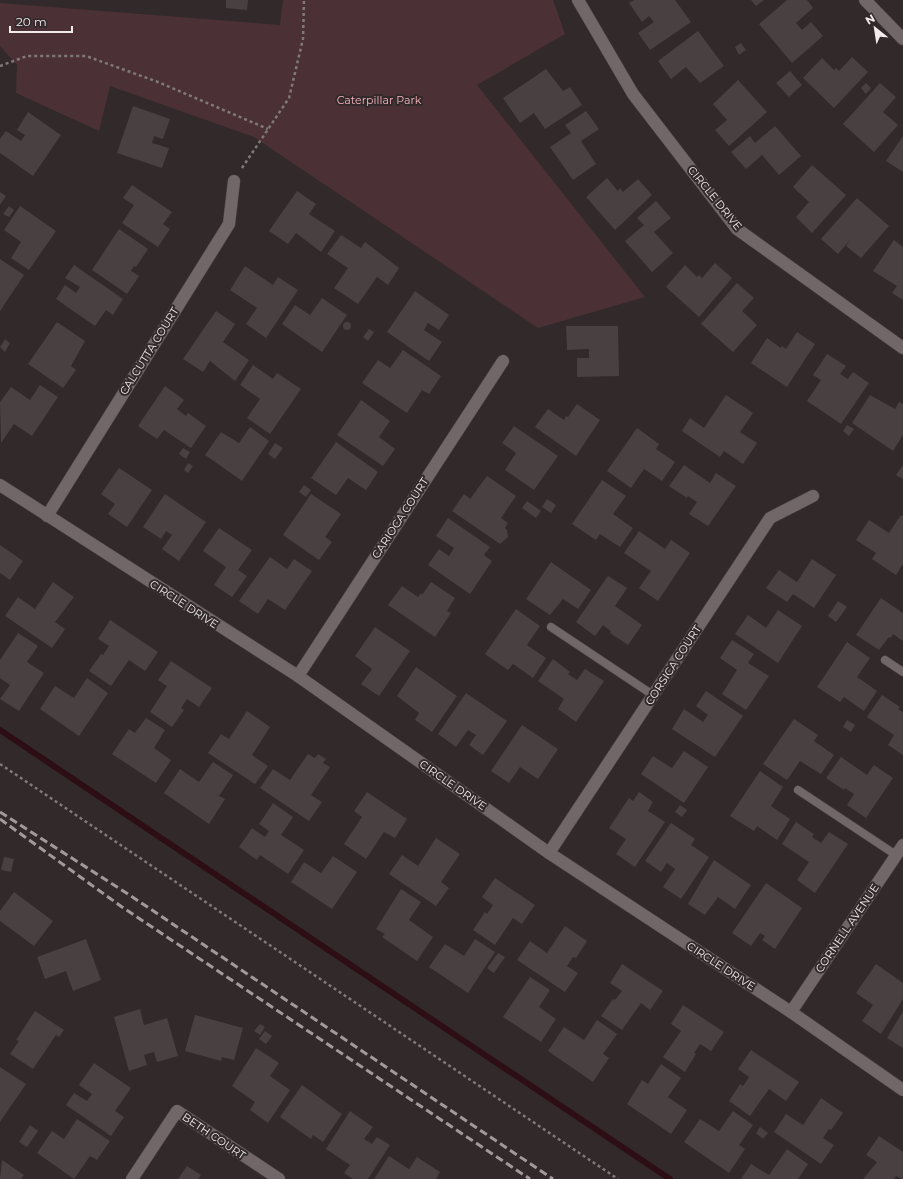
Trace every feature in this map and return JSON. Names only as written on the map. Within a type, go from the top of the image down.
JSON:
[{"type":"street","name":"CIRCLE DRIVE","points":[[578,0],[633,94],[737,228],[903,348]]},
{"type":"street","points":[[865,0],[903,39]]},
{"type":"street","name":"CALCUTTA COURT","points":[[47,516],[229,224],[234,181]]},
{"type":"street","name":"CARIOCA COURT","points":[[298,676],[503,361]]},
{"type":"street","name":"CIRCLE DRIVE","points":[[0,484],[47,516],[298,676],[549,853],[791,1012],[903,1090]]},
{"type":"street","name":"CORSICA COURT","points":[[549,853],[770,518],[813,496]]},
{"type":"street","name":"CORNELL AVENUE","points":[[791,1012],[903,845]]},
{"type":"street","name":"BETH COURT","points":[[132,1179],[177,1111],[278,1179]]},
{"type":"lane","points":[[551,627],[653,695]]},
{"type":"lane","points":[[885,660],[903,672]]},
{"type":"lane","points":[[798,790],[896,855]]},
{"type":"path","points":[[234,181],[289,98],[303,39],[304,0]]},
{"type":"path","points":[[0,66],[27,56],[86,56],[158,82],[268,129]]},
{"type":"path","points":[[0,764],[618,1179]]},
{"type":"green space","name":"Caterpillar Park","points":[[283,0],[553,0],[565,34],[477,85],[645,297],[538,328],[254,137],[110,86],[99,131],[16,93],[17,65],[0,46],[0,3],[280,25]]},
{"type":"building","points":[[226,0],[248,0],[247,10],[226,8]]},
{"type":"building","points":[[634,0],[675,0],[691,22],[650,50],[638,33],[654,22],[649,16],[642,22],[629,3]]},
{"type":"building","points":[[751,0],[764,0],[756,6]]},
{"type":"building","points":[[787,0],[807,0],[813,8],[796,23],[802,30],[811,22],[823,36],[792,63],[759,24]]},
{"type":"building","points":[[698,31],[724,66],[700,83],[686,67],[671,79],[658,61]]},
{"type":"building","points":[[741,43],[746,50],[739,55],[735,47]]},
{"type":"building","points":[[852,57],[868,72],[834,108],[803,78],[822,58],[834,70],[836,68],[839,71]]},
{"type":"building","points":[[546,69],[563,91],[570,87],[582,105],[545,129],[534,113],[520,123],[503,98]]},
{"type":"building","points":[[790,71],[802,85],[789,97],[776,83]]},
{"type":"building","points":[[738,80],[767,112],[729,146],[715,130],[727,120],[713,104]]},
{"type":"building","points":[[866,83],[871,88],[866,94],[861,88]]},
{"type":"building","points":[[880,83],[896,97],[883,112],[898,125],[874,152],[843,124]]},
{"type":"building","points":[[133,106],[170,119],[163,139],[154,136],[152,143],[169,148],[162,168],[117,153]]},
{"type":"building","points":[[586,111],[599,129],[581,141],[596,164],[573,180],[550,147],[571,133],[565,125]]},
{"type":"building","points":[[28,112],[61,135],[33,176],[0,153],[0,139],[6,131],[21,141],[25,135],[17,130]]},
{"type":"building","points":[[775,126],[801,156],[779,175],[762,155],[746,169],[731,152],[750,136],[755,143]]},
{"type":"building","points":[[903,136],[903,172],[886,161]]},
{"type":"building","points":[[812,165],[846,195],[812,233],[796,217],[809,202],[793,187]]},
{"type":"building","points":[[607,178],[618,191],[620,188],[623,192],[638,179],[652,195],[615,230],[586,197]]},
{"type":"building","points":[[132,185],[172,212],[163,224],[170,229],[158,247],[122,223],[134,205],[123,198]]},
{"type":"building","points":[[297,191],[316,204],[309,214],[335,231],[321,252],[296,233],[288,244],[269,231]]},
{"type":"building","points":[[0,192],[6,196],[0,205]]},
{"type":"building","points":[[857,198],[889,226],[861,258],[846,246],[850,240],[838,254],[821,239]]},
{"type":"building","points":[[656,201],[671,218],[654,232],[673,253],[652,272],[625,241],[644,225],[637,218]]},
{"type":"building","points":[[9,206],[14,210],[9,217],[3,214]]},
{"type":"building","points":[[20,206],[56,231],[29,270],[11,258],[21,242],[4,230]]},
{"type":"building","points":[[119,229],[148,249],[136,267],[134,266],[131,271],[139,276],[127,294],[92,270]]},
{"type":"building","points":[[341,235],[361,248],[365,242],[399,268],[388,285],[377,277],[358,304],[334,288],[348,268],[327,254]]},
{"type":"building","points":[[894,240],[903,247],[903,300],[892,293],[897,286],[873,271]]},
{"type":"building","points":[[0,259],[24,275],[0,311]]},
{"type":"building","points":[[715,263],[732,278],[699,317],[666,287],[685,265],[697,277],[699,275],[702,278]]},
{"type":"building","points":[[74,265],[123,299],[113,315],[106,310],[95,326],[56,299],[65,285],[76,293],[80,287],[65,278]]},
{"type":"building","points":[[245,266],[273,285],[278,277],[298,290],[266,338],[246,324],[257,308],[230,290]]},
{"type":"building","points":[[737,283],[754,298],[742,311],[757,325],[733,352],[701,324]]},
{"type":"building","points":[[415,291],[449,315],[439,330],[428,323],[424,330],[442,342],[429,361],[387,332]]},
{"type":"building","points":[[322,298],[347,315],[322,352],[282,324],[295,305],[310,315]]},
{"type":"building","points":[[216,311],[235,324],[223,342],[249,360],[235,381],[210,361],[203,372],[183,359]]},
{"type":"building","points":[[57,322],[85,341],[71,366],[76,370],[63,388],[28,364]]},
{"type":"building","points":[[345,322],[349,322],[351,326],[349,330],[345,330],[343,328],[343,324]]},
{"type":"building","points":[[566,326],[618,326],[619,376],[577,377],[577,358],[589,358],[589,349],[567,350]]},
{"type":"building","points":[[369,329],[374,332],[368,341],[363,337]]},
{"type":"building","points":[[797,332],[815,344],[787,387],[751,363],[767,338],[781,348],[782,346],[786,349]]},
{"type":"building","points":[[5,339],[10,343],[5,352],[0,347]]},
{"type":"building","points":[[403,350],[441,376],[429,394],[422,390],[407,413],[362,383],[378,360],[390,368]]},
{"type":"building","points":[[827,354],[846,366],[840,374],[848,379],[853,372],[869,383],[841,424],[807,401],[821,380],[813,375]]},
{"type":"building","points":[[253,365],[273,379],[277,373],[301,389],[270,434],[247,418],[260,399],[240,385]]},
{"type":"building","points":[[40,385],[58,397],[32,436],[14,424],[1,443],[0,402],[11,387],[30,400]]},
{"type":"building","points":[[165,386],[184,400],[177,409],[186,416],[188,413],[206,426],[191,448],[164,430],[157,439],[138,426]]},
{"type":"building","points":[[726,395],[753,413],[740,432],[757,443],[743,464],[724,451],[720,457],[682,431],[690,418],[704,428]]},
{"type":"building","points":[[870,395],[895,409],[899,402],[903,404],[903,435],[893,451],[852,423]]},
{"type":"building","points":[[361,400],[390,421],[379,437],[395,449],[383,466],[337,435]]},
{"type":"building","points":[[577,404],[600,420],[576,456],[535,427],[548,409],[564,420],[566,416],[568,417]]},
{"type":"building","points":[[847,425],[854,429],[849,436],[843,431]]},
{"type":"building","points":[[514,426],[558,456],[534,490],[505,470],[516,453],[502,443]]},
{"type":"building","points":[[250,427],[269,441],[242,481],[205,455],[221,432],[239,443]]},
{"type":"building","points":[[637,428],[659,444],[656,449],[675,462],[662,481],[644,469],[631,488],[607,471]]},
{"type":"building","points":[[336,442],[378,472],[366,490],[348,478],[336,495],[311,478]]},
{"type":"building","points":[[275,443],[283,448],[275,459],[268,454]]},
{"type":"building","points":[[183,448],[190,452],[186,459],[179,454]]},
{"type":"building","points":[[188,463],[193,466],[188,473],[184,470]]},
{"type":"building","points":[[684,465],[710,483],[716,473],[736,486],[708,526],[689,514],[697,502],[688,496],[687,498],[669,486]]},
{"type":"building","points":[[903,465],[903,479],[896,475]]},
{"type":"building","points":[[119,468],[152,490],[127,527],[108,514],[115,504],[101,494]]},
{"type":"building","points":[[487,476],[516,496],[501,518],[508,523],[505,528],[507,530],[508,537],[500,544],[452,511],[464,494],[470,499]]},
{"type":"building","points":[[602,480],[626,496],[613,514],[633,528],[620,547],[600,534],[596,540],[572,524]]},
{"type":"building","points":[[304,485],[311,490],[306,497],[299,492]]},
{"type":"building","points":[[165,494],[206,522],[179,561],[162,549],[172,535],[166,531],[161,539],[143,527]]},
{"type":"building","points":[[311,494],[341,514],[325,537],[332,542],[319,560],[283,535]]},
{"type":"building","points":[[547,499],[556,505],[551,513],[542,507]]},
{"type":"building","points":[[527,501],[541,511],[536,518],[522,508]]},
{"type":"building","points":[[901,515],[903,516],[903,564],[896,575],[872,559],[876,553],[856,540],[869,520],[889,533]]},
{"type":"building","points":[[448,518],[490,547],[484,555],[492,561],[470,594],[428,565],[439,549],[449,556],[454,548],[436,536]]},
{"type":"building","points":[[219,528],[252,550],[238,570],[247,576],[232,597],[214,585],[226,567],[203,551]]},
{"type":"building","points":[[639,531],[665,549],[671,540],[690,553],[658,601],[639,588],[651,571],[624,553]]},
{"type":"building","points":[[0,545],[23,561],[10,580],[0,573]]},
{"type":"building","points":[[270,557],[287,569],[294,559],[312,571],[285,610],[268,599],[258,614],[239,601]]},
{"type":"building","points":[[812,559],[836,575],[814,608],[793,594],[787,602],[766,588],[779,570],[797,582]]},
{"type":"building","points":[[551,562],[591,590],[578,609],[563,599],[550,615],[526,599]]},
{"type":"building","points":[[608,576],[627,588],[615,606],[642,625],[628,645],[610,633],[611,631],[603,625],[595,636],[576,622]]},
{"type":"building","points":[[53,582],[74,597],[55,622],[65,629],[52,648],[5,616],[18,597],[35,609]]},
{"type":"building","points":[[431,582],[455,598],[447,611],[451,613],[435,637],[388,605],[402,586],[418,597],[421,593],[422,595]]},
{"type":"building","points":[[881,598],[903,613],[903,641],[893,634],[879,650],[856,635]]},
{"type":"building","points":[[838,601],[847,607],[836,622],[828,616]]},
{"type":"building","points":[[516,609],[540,626],[527,645],[546,658],[533,678],[513,664],[508,670],[485,654]]},
{"type":"building","points":[[778,610],[802,626],[778,663],[735,634],[748,615],[766,628]]},
{"type":"building","points":[[110,620],[158,652],[145,671],[129,660],[111,686],[89,671],[101,654],[103,655],[109,646],[98,639]]},
{"type":"building","points":[[375,627],[410,651],[379,696],[361,684],[372,669],[355,656]]},
{"type":"building","points":[[18,633],[38,646],[27,662],[44,673],[19,711],[0,699],[10,685],[0,678],[0,660]]},
{"type":"building","points":[[732,640],[754,654],[748,663],[769,676],[746,710],[722,694],[737,670],[720,658]]},
{"type":"building","points":[[847,642],[870,658],[857,677],[877,691],[864,711],[844,697],[840,702],[817,687]]},
{"type":"building","points":[[553,659],[570,672],[568,674],[577,680],[585,669],[604,681],[576,722],[558,709],[564,699],[538,681]]},
{"type":"building","points":[[171,661],[212,688],[199,707],[187,699],[181,708],[184,710],[172,727],[150,712],[167,686],[158,680]]},
{"type":"building","points":[[416,667],[457,696],[432,732],[415,720],[419,713],[397,696]]},
{"type":"building","points":[[87,678],[108,693],[79,736],[40,709],[55,686],[74,698]]},
{"type":"building","points":[[706,691],[743,716],[715,757],[672,729],[684,709],[703,722],[708,715],[696,706]]},
{"type":"building","points":[[466,693],[507,721],[483,755],[469,745],[476,735],[468,730],[456,747],[438,734]]},
{"type":"building","points":[[882,695],[900,707],[898,709],[903,712],[903,755],[888,745],[894,735],[867,717]]},
{"type":"building","points":[[247,711],[270,727],[252,755],[268,766],[255,784],[208,753],[221,734],[229,739]]},
{"type":"building","points":[[146,718],[165,730],[154,748],[171,760],[156,783],[112,754],[129,729],[135,733]]},
{"type":"building","points":[[794,719],[818,735],[814,741],[834,755],[821,774],[800,761],[787,780],[763,764]]},
{"type":"building","points":[[847,720],[855,725],[851,732],[843,727]]},
{"type":"building","points":[[522,725],[558,749],[538,779],[520,767],[509,783],[491,771]]},
{"type":"building","points":[[684,751],[708,767],[684,803],[641,774],[653,756],[672,768]]},
{"type":"building","points":[[308,754],[315,758],[318,754],[326,759],[323,763],[330,767],[311,795],[322,802],[309,821],[260,788],[273,769],[290,780]]},
{"type":"building","points":[[841,757],[867,775],[874,765],[893,778],[866,818],[847,805],[854,794],[845,788],[844,790],[826,778]]},
{"type":"building","points":[[213,762],[233,775],[219,796],[225,799],[209,824],[164,793],[180,769],[199,782]]},
{"type":"building","points":[[760,771],[783,787],[771,806],[790,819],[777,840],[757,826],[754,831],[730,816]]},
{"type":"building","points":[[367,792],[407,819],[395,838],[384,832],[366,859],[344,844],[362,817],[354,811]]},
{"type":"building","points":[[639,792],[653,802],[648,811],[665,822],[635,867],[616,854],[626,839],[609,828],[629,798],[633,801]]},
{"type":"building","points":[[273,803],[293,817],[281,835],[304,850],[288,874],[260,855],[257,860],[239,847],[252,828],[265,837],[269,831],[259,824]]},
{"type":"building","points":[[680,805],[687,810],[682,817],[675,812]]},
{"type":"building","points":[[796,822],[814,834],[812,837],[821,843],[829,832],[848,844],[815,893],[797,880],[809,862],[782,844]]},
{"type":"building","points":[[671,823],[695,839],[691,845],[709,857],[681,899],[663,887],[675,869],[667,863],[661,872],[645,861]]},
{"type":"building","points":[[436,838],[460,854],[441,882],[449,888],[436,906],[389,874],[402,855],[418,866]]},
{"type":"building","points":[[333,856],[357,872],[332,909],[291,882],[304,862],[321,873]]},
{"type":"building","points":[[4,857],[14,859],[11,872],[1,870]]},
{"type":"building","points":[[714,860],[751,885],[735,909],[718,897],[705,915],[688,904]]},
{"type":"building","points":[[495,878],[535,905],[522,924],[513,918],[495,945],[473,930],[485,912],[487,914],[493,905],[482,897]]},
{"type":"building","points":[[766,883],[802,908],[775,949],[762,940],[765,936],[760,933],[751,946],[732,933]]},
{"type":"building","points":[[401,889],[421,902],[409,920],[433,937],[417,961],[382,937],[385,934],[376,929]]},
{"type":"building","points":[[14,892],[53,921],[34,946],[0,921],[0,911]]},
{"type":"building","points":[[565,926],[587,941],[576,958],[573,957],[567,966],[578,973],[565,992],[517,960],[530,941],[547,953]]},
{"type":"building","points":[[86,939],[101,980],[73,991],[66,971],[45,979],[37,957]]},
{"type":"building","points":[[475,939],[495,952],[468,993],[429,967],[445,944],[464,956]]},
{"type":"building","points":[[498,953],[505,957],[494,973],[487,968]]},
{"type":"building","points":[[622,964],[663,991],[650,1010],[641,1003],[622,1030],[601,1016],[613,999],[615,1000],[622,991],[610,983]]},
{"type":"building","points":[[876,964],[903,983],[903,999],[881,1034],[862,1021],[873,1005],[856,993]]},
{"type":"building","points":[[530,977],[550,990],[539,1007],[556,1019],[541,1042],[503,1017]]},
{"type":"building","points":[[683,1005],[724,1032],[711,1051],[700,1044],[685,1072],[663,1057],[681,1031],[671,1024]]},
{"type":"building","points":[[140,1009],[144,1025],[167,1018],[178,1056],[157,1062],[154,1052],[144,1055],[147,1065],[129,1071],[114,1017]]},
{"type":"building","points":[[35,1011],[64,1030],[59,1037],[56,1035],[33,1069],[10,1054],[19,1041],[16,1040]]},
{"type":"building","points":[[903,1011],[903,1048],[887,1038]]},
{"type":"building","points":[[195,1015],[243,1028],[234,1060],[222,1057],[221,1061],[185,1051]]},
{"type":"building","points":[[597,1020],[617,1034],[603,1054],[609,1058],[593,1082],[548,1051],[564,1027],[584,1040]]},
{"type":"building","points":[[260,1024],[265,1027],[260,1035],[254,1031]]},
{"type":"building","points":[[265,1031],[272,1036],[266,1044],[259,1039]]},
{"type":"building","points":[[256,1048],[279,1063],[270,1076],[290,1090],[268,1123],[250,1110],[255,1102],[232,1086]]},
{"type":"building","points":[[751,1050],[799,1082],[786,1101],[769,1089],[750,1116],[729,1101],[740,1084],[743,1086],[749,1077],[738,1069]]},
{"type":"building","points":[[94,1063],[131,1088],[115,1111],[124,1117],[111,1136],[66,1105],[74,1093],[87,1101],[92,1094],[79,1085]]},
{"type":"building","points":[[661,1064],[681,1078],[668,1097],[687,1110],[671,1134],[627,1104],[642,1080],[648,1084]]},
{"type":"building","points":[[0,1067],[26,1084],[0,1122]]},
{"type":"building","points":[[302,1085],[342,1114],[323,1142],[313,1135],[311,1139],[280,1117]]},
{"type":"building","points":[[821,1098],[843,1113],[831,1130],[829,1129],[823,1138],[834,1145],[821,1164],[774,1132],[786,1114],[803,1125]]},
{"type":"building","points":[[350,1111],[373,1127],[364,1139],[372,1144],[377,1137],[390,1145],[368,1179],[353,1179],[344,1173],[350,1165],[326,1149]]},
{"type":"building","points":[[733,1111],[753,1125],[739,1145],[745,1149],[729,1173],[684,1142],[700,1119],[719,1131]]},
{"type":"building","points":[[77,1119],[110,1141],[97,1160],[90,1156],[74,1179],[37,1153],[52,1131],[64,1139]]},
{"type":"building","points":[[30,1125],[38,1131],[27,1147],[19,1142]]},
{"type":"building","points":[[760,1127],[768,1133],[763,1139],[756,1133]]},
{"type":"building","points":[[879,1136],[903,1152],[903,1179],[896,1176],[894,1179],[863,1179],[877,1162],[866,1155]]},
{"type":"building","points":[[787,1149],[808,1164],[798,1179],[741,1179],[751,1164],[769,1175]]},
{"type":"building","points":[[389,1156],[409,1169],[417,1157],[440,1172],[436,1179],[374,1179]]},
{"type":"building","points":[[2,1160],[24,1175],[21,1179],[0,1179]]},
{"type":"building","points":[[187,1166],[201,1175],[198,1179],[178,1179]]},
{"type":"waterway","points":[[0,730],[670,1179]]},
{"type":"railway","points":[[0,812],[131,896],[553,1179]]},
{"type":"railway","points":[[0,819],[122,907],[530,1179]]}]
